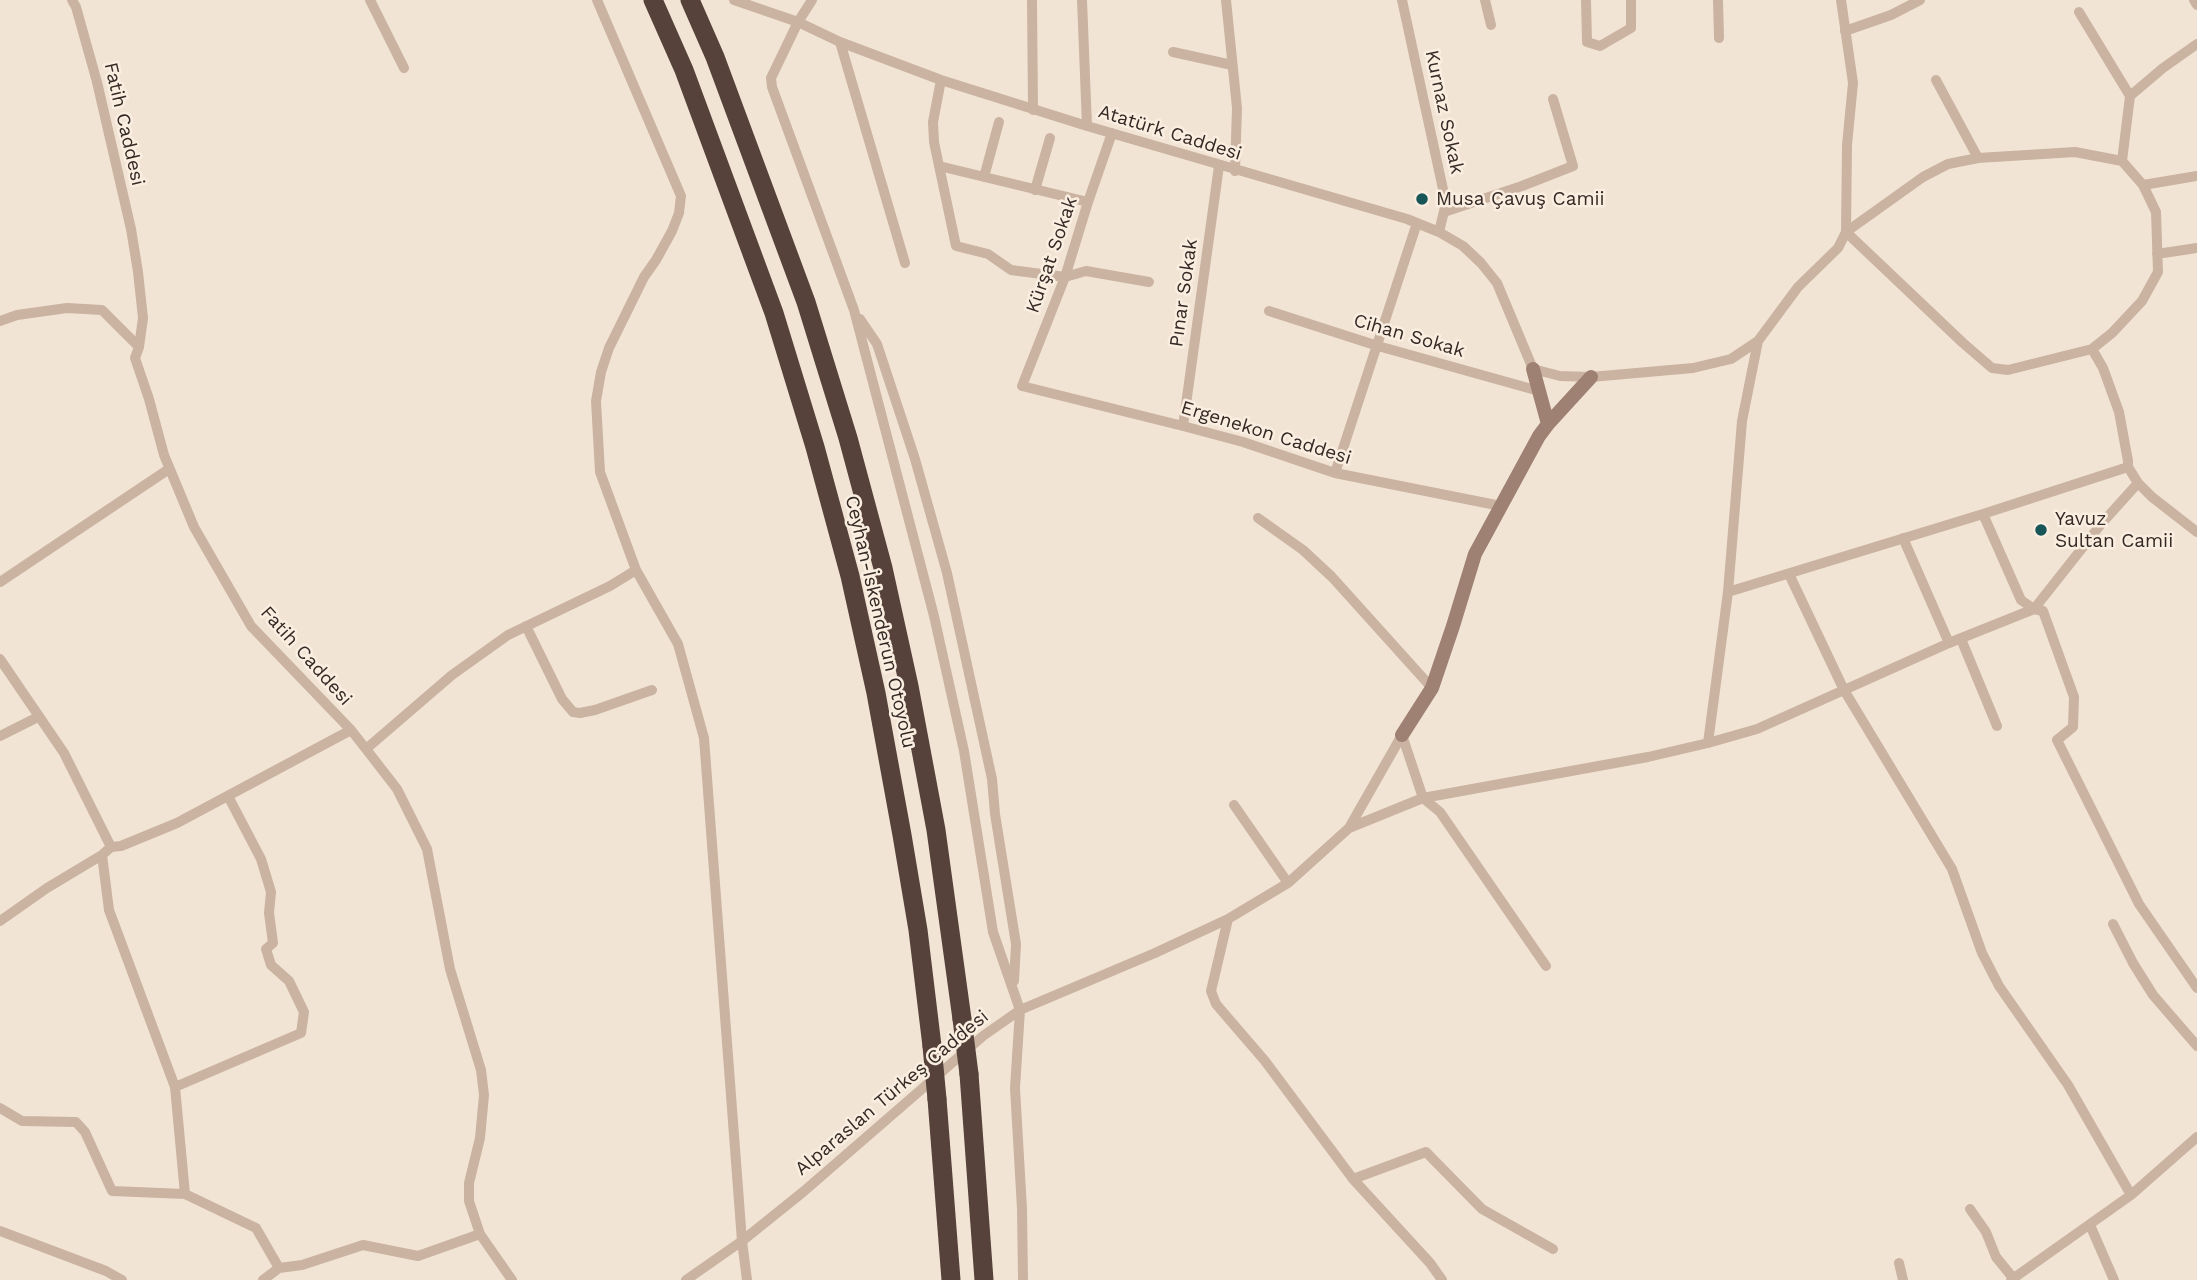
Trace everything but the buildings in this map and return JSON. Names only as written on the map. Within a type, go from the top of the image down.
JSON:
[{"type":"highway","name":"Ceyhan-İskenderun Otoyolu","points":[[653,0],[684,70],[774,313],[815,447],[850,576],[876,693],[918,930],[937,1099],[951,1280]]},
{"type":"highway","name":"Ceyhan-İskenderun Otoyolu","points":[[690,0],[715,57],[806,302],[848,438],[883,568],[936,830],[968,1074],[984,1280]]},
{"type":"street","name":"Fatih Caddesi","points":[[72,0],[97,82],[131,229],[143,318],[135,358],[169,468],[194,527],[251,626],[366,749],[397,789],[427,849],[450,970],[481,1070],[484,1095],[480,1138],[469,1183],[473,1219],[480,1234],[512,1280]]},
{"type":"street","points":[[370,0],[404,68]]},
{"type":"street","points":[[597,0],[681,196],[679,213],[672,231],[644,277],[609,348],[596,401],[600,472],[636,570],[678,644],[704,738],[747,1280]]},
{"type":"street","name":"Atatürk Caddesi","points":[[734,0],[753,4],[840,42],[941,80],[1087,127],[1417,223],[1439,232],[1463,246],[1482,262],[1497,283],[1533,369]]},
{"type":"street","points":[[812,0],[798,22],[771,78],[772,87],[854,310],[934,616],[964,751],[993,932],[1020,1010],[1015,1088],[1023,1280]]},
{"type":"street","points":[[1032,0],[1033,110]]},
{"type":"street","points":[[1082,0],[1087,127]]},
{"type":"street","points":[[1226,0],[1237,108],[1235,171]]},
{"type":"street","name":"Kurnaz Sokak","points":[[1402,0],[1446,203],[1439,232]]},
{"type":"street","points":[[1485,0],[1491,25]]},
{"type":"street","points":[[1586,0],[1587,42],[1600,46],[1630,28],[1631,0]]},
{"type":"street","points":[[1718,0],[1719,38]]},
{"type":"street","points":[[1548,424],[1533,369],[1560,376],[1591,377],[1693,368],[1731,359],[1758,341],[1798,287],[1838,248],[1846,232],[1847,145],[1853,83],[1841,0]]},
{"type":"street","points":[[1845,31],[1891,15],[1920,0]]},
{"type":"street","points":[[2194,0],[2197,5]]},
{"type":"street","points":[[2079,12],[2130,96],[2122,161]]},
{"type":"street","points":[[840,42],[905,263]]},
{"type":"street","points":[[2130,96],[2197,44]]},
{"type":"street","points":[[1173,52],[1232,65]]},
{"type":"street","points":[[941,80],[933,122],[934,142],[956,246],[988,254],[1011,270],[1065,277],[1086,271],[1149,282]]},
{"type":"street","points":[[1936,80],[1978,158]]},
{"type":"street","points":[[1444,212],[1573,166],[1553,99]]},
{"type":"street","points":[[984,177],[999,122]]},
{"type":"street","name":"Kürşat Sokak","points":[[1022,386],[1065,277],[1112,133]]},
{"type":"street","points":[[1035,190],[1050,138]]},
{"type":"street","points":[[2075,152],[2122,161],[2143,185],[2156,212],[2158,272],[2142,301],[2112,333],[2091,349],[2008,370],[1992,368],[1846,232],[1923,177],[1948,164],[1978,158],[2075,152]]},
{"type":"street","points":[[939,166],[1088,202]]},
{"type":"street","name":"Pınar Sokak","points":[[1183,426],[1219,166]]},
{"type":"street","points":[[2143,185],[2197,176]]},
{"type":"street","points":[[1335,473],[1417,223]]},
{"type":"street","points":[[2157,254],[2197,248]]},
{"type":"street","points":[[0,321],[17,315],[67,308],[102,310],[139,347]]},
{"type":"street","points":[[854,310],[877,344],[915,459],[947,573],[992,779],[1016,944],[1014,990]]},
{"type":"street","name":"Cihan Sokak","points":[[1269,312],[1539,391]]},
{"type":"street","points":[[1708,743],[1728,592],[1742,421],[1758,341]]},
{"type":"street","points":[[2091,349],[2103,368],[2119,412],[2127,467],[2152,497],[2197,532]]},
{"type":"street","points":[[1349,828],[1432,688],[1475,554],[1548,424],[1591,377]]},
{"type":"street","name":"Ergenekon Caddesi","points":[[1022,386],[1243,442],[1335,473],[1501,506]]},
{"type":"street","points":[[1728,592],[2127,467]]},
{"type":"street","points":[[0,582],[169,468]]},
{"type":"street","points":[[2034,610],[2102,523],[2138,483]]},
{"type":"street","points":[[1983,514],[2021,600],[2034,610]]},
{"type":"street","points":[[1258,518],[1303,550],[1332,577],[1432,688]]},
{"type":"street","points":[[1903,538],[1949,643]]},
{"type":"street","points":[[366,749],[452,675],[508,635],[610,586],[636,570]]},
{"type":"street","points":[[1789,573],[1844,690],[1952,869],[1982,953],[2000,986],[2068,1085],[2131,1195]]},
{"type":"street","points":[[1349,828],[1423,799],[1648,757],[1756,729],[1949,643],[2034,610],[2043,611],[2074,697],[2073,727],[2057,740],[2139,904],[2197,988]]},
{"type":"street","points":[[526,626],[562,699],[573,712],[595,710],[652,690]]},
{"type":"street","points":[[1961,639],[1997,726]]},
{"type":"street","points":[[0,659],[64,753],[111,847]]},
{"type":"street","points":[[0,736],[38,717]]},
{"type":"street","points":[[0,921],[111,847],[121,846],[177,823],[351,730]]},
{"type":"street","points":[[1402,735],[1423,799],[1440,812],[1546,966]]},
{"type":"street","points":[[175,1087],[301,1033],[304,1012],[289,981],[271,965],[265,949],[273,943],[269,913],[271,892],[261,859],[228,796]]},
{"type":"street","points":[[1234,805],[1288,883]]},
{"type":"street","name":"Alparaslan Türkeş Caddesi","points":[[686,1280],[742,1241],[823,1175],[983,1036],[1020,1010],[1228,919],[1288,883],[1349,828]]},
{"type":"street","points":[[102,855],[109,910],[175,1087],[184,1194]]},
{"type":"street","points":[[1228,919],[1211,991],[1216,1004],[1265,1061],[1353,1179],[1442,1280]]},
{"type":"street","points":[[2113,924],[2153,995],[2197,1046]]},
{"type":"street","points":[[0,1108],[22,1121],[76,1122],[85,1132],[112,1191],[184,1194],[256,1228],[279,1268]]},
{"type":"street","points":[[1970,1209],[1986,1232],[1996,1257],[2012,1279],[2131,1195],[2197,1138]]},
{"type":"street","points":[[1353,1179],[1426,1152],[1482,1209],[1553,1249]]},
{"type":"street","points":[[2090,1225],[2113,1280]]},
{"type":"street","points":[[0,1231],[105,1276],[122,1280]]},
{"type":"street","points":[[263,1280],[279,1268],[302,1265],[363,1245],[418,1256],[480,1234]]},
{"type":"street","points":[[1899,1263],[1903,1280]]},
{"type":"place","name":"Musa Çavuş Camii","points":[[1422,199]]},
{"type":"place","name":"Yavuz Sultan Camii","points":[[2041,530]]}]
